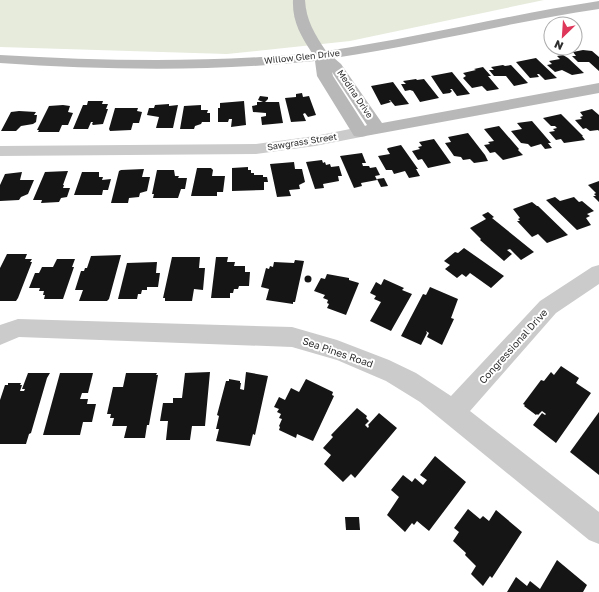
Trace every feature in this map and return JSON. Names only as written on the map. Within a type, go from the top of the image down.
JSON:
[{"type":"main road","points":[[299,2],[299,12],[307,34],[322,56]]},
{"type":"main road","name":"Willow Glen Drive","points":[[0,60],[85,64],[187,66],[237,64],[322,56],[599,5]]},
{"type":"main road","name":"Medina Drive","points":[[322,56],[336,67],[378,129]]},
{"type":"main road","name":"Medina Drive","points":[[322,56],[325,76],[360,132]]},
{"type":"main road","name":"Sawgrass Street","points":[[360,132],[599,88]]},
{"type":"street","name":"Sawgrass Street","points":[[0,151],[256,149],[315,141],[360,132]]},
{"type":"street","name":"Congressional Drive","points":[[452,413],[548,307],[599,273]]},
{"type":"street","name":"Sea Pines Road","points":[[0,335],[18,328],[292,337],[350,354],[379,366],[409,382],[452,413],[599,530]]},
{"type":"shaded area","points":[[0,0],[544,0],[350,41],[227,54],[0,47]]},
{"type":"building","points":[[583,50],[592,51],[599,57],[599,71],[589,62],[578,62],[572,56],[583,56]]},
{"type":"building","points":[[557,56],[565,56],[584,73],[572,75],[562,70],[555,72],[547,65],[552,64],[549,61],[560,59]]},
{"type":"building","points":[[536,58],[557,78],[545,80],[537,74],[539,77],[530,78],[516,62]]},
{"type":"building","points":[[511,65],[528,83],[514,86],[506,76],[494,76],[489,70],[494,70],[491,67]]},
{"type":"building","points":[[483,67],[491,76],[488,76],[499,89],[487,91],[482,86],[472,88],[463,78],[466,76],[463,73]]},
{"type":"building","points":[[452,72],[470,94],[457,96],[452,89],[450,89],[452,91],[450,93],[443,94],[431,76]]},
{"type":"building","points":[[424,79],[439,98],[420,102],[413,91],[405,91],[401,84],[406,84],[403,81]]},
{"type":"building","points":[[393,82],[409,104],[395,106],[390,100],[389,100],[391,102],[381,105],[371,86]]},
{"type":"building","points":[[302,93],[303,97],[309,96],[316,115],[308,117],[305,113],[303,114],[306,121],[291,122],[285,98],[296,97],[296,94]]},
{"type":"building","points":[[260,96],[268,97],[265,102],[279,102],[283,123],[262,125],[261,117],[266,116],[266,113],[253,112],[252,106],[257,105],[257,102],[263,102],[258,100]]},
{"type":"building","points":[[88,101],[103,101],[102,104],[108,104],[106,109],[108,109],[103,124],[93,125],[93,122],[91,122],[88,129],[73,129],[83,105],[87,105]]},
{"type":"building","points":[[244,101],[246,125],[231,127],[232,119],[229,119],[228,122],[218,122],[218,108],[220,108],[220,103]]},
{"type":"building","points":[[169,104],[169,106],[178,105],[173,128],[156,128],[159,117],[147,115],[149,108],[154,108],[155,105]]},
{"type":"building","points":[[201,105],[201,110],[208,110],[207,113],[210,113],[210,122],[202,122],[201,124],[195,126],[194,129],[180,129],[184,106]]},
{"type":"building","points":[[49,106],[70,106],[68,112],[73,113],[68,125],[62,125],[59,132],[38,132],[39,130],[37,130]]},
{"type":"building","points":[[115,108],[138,108],[137,111],[142,112],[139,123],[133,123],[131,130],[110,131],[109,129]]},
{"type":"building","points":[[592,109],[599,115],[599,131],[590,131],[586,128],[583,129],[575,120],[582,119],[580,117],[583,116],[580,112]]},
{"type":"building","points":[[11,112],[36,112],[34,115],[37,115],[36,122],[21,126],[16,131],[1,131]]},
{"type":"building","points":[[561,114],[583,136],[585,140],[564,143],[561,139],[556,140],[549,132],[555,131],[553,129],[557,128],[555,126],[551,126],[543,118]]},
{"type":"building","points":[[532,121],[551,143],[548,143],[552,148],[545,149],[541,144],[531,147],[528,144],[521,143],[511,131],[522,129],[517,123]]},
{"type":"building","points":[[499,126],[523,155],[503,160],[495,152],[490,153],[484,145],[490,144],[488,142],[494,141],[484,129]]},
{"type":"building","points":[[468,133],[488,161],[474,163],[470,159],[463,160],[461,157],[454,156],[445,143],[451,142],[448,137]]},
{"type":"building","points":[[434,139],[451,163],[428,168],[422,159],[418,160],[412,151],[420,149],[418,147],[422,146],[419,142]]},
{"type":"building","points":[[401,145],[418,169],[416,169],[420,176],[409,178],[405,171],[394,174],[392,170],[386,170],[378,156],[390,154],[387,149],[388,148]]},
{"type":"building","points":[[362,153],[366,163],[362,163],[363,166],[369,166],[370,168],[376,167],[380,175],[375,176],[377,180],[361,183],[362,186],[354,188],[340,156]]},
{"type":"building","points":[[322,160],[326,165],[330,164],[331,167],[339,166],[342,176],[338,176],[339,181],[323,184],[324,188],[315,189],[306,162]]},
{"type":"building","points":[[294,162],[295,169],[302,169],[305,182],[299,185],[300,189],[289,190],[291,196],[277,197],[270,164]]},
{"type":"building","points":[[248,167],[248,170],[251,170],[251,173],[254,173],[254,175],[263,175],[263,177],[267,177],[268,182],[264,182],[264,190],[232,191],[232,168]]},
{"type":"building","points":[[197,168],[211,168],[213,170],[212,176],[225,176],[223,192],[217,192],[217,196],[191,196]]},
{"type":"building","points":[[144,169],[142,177],[150,177],[147,191],[140,193],[139,197],[129,198],[128,203],[111,203],[119,171]]},
{"type":"building","points":[[157,170],[174,170],[175,176],[179,176],[178,178],[187,178],[185,189],[181,189],[178,198],[153,198],[154,194],[152,194]]},
{"type":"building","points":[[68,171],[63,185],[63,188],[70,188],[67,197],[61,198],[59,202],[41,203],[42,200],[33,200],[45,172]]},
{"type":"building","points":[[22,172],[20,180],[34,180],[28,194],[21,197],[19,200],[0,201],[0,185],[5,174]]},
{"type":"building","points":[[82,172],[99,172],[99,177],[103,177],[102,180],[111,179],[108,190],[103,190],[102,195],[74,195]]},
{"type":"building","points":[[384,178],[388,186],[381,187],[377,179]]},
{"type":"building","points":[[599,181],[599,202],[593,196],[596,196],[594,194],[596,193],[588,185]]},
{"type":"building","points":[[555,197],[560,201],[574,197],[579,202],[582,201],[594,211],[587,214],[590,216],[586,218],[591,225],[577,230],[546,200]]},
{"type":"building","points":[[532,202],[568,235],[547,243],[538,234],[532,237],[517,221],[520,221],[518,219],[520,218],[513,209]]},
{"type":"building","points":[[488,212],[494,217],[492,218],[534,252],[521,260],[510,249],[507,250],[512,254],[504,261],[480,240],[481,239],[470,228],[486,219],[482,215]]},
{"type":"building","points":[[464,248],[504,276],[491,288],[470,273],[466,277],[462,274],[457,278],[445,269],[450,265],[444,261],[455,252],[458,253]]},
{"type":"building","points":[[7,254],[27,254],[25,259],[32,259],[16,301],[0,301],[0,268]]},
{"type":"building","points":[[121,255],[109,299],[107,301],[79,301],[83,290],[75,290],[81,271],[84,271],[85,268],[87,268],[91,256]]},
{"type":"building","points":[[172,257],[200,257],[199,268],[205,268],[203,290],[194,289],[192,301],[165,301],[165,298],[163,298]]},
{"type":"building","points":[[216,257],[228,257],[227,262],[235,262],[234,266],[245,266],[245,272],[250,272],[249,286],[239,286],[238,289],[234,289],[233,293],[230,293],[230,298],[211,298]]},
{"type":"building","points":[[57,259],[75,259],[72,267],[74,267],[63,299],[44,299],[44,291],[39,291],[40,288],[29,288],[35,273],[39,273],[42,267],[53,267]]},
{"type":"building","points":[[295,260],[304,261],[295,302],[293,302],[293,304],[266,300],[269,289],[261,287],[266,268],[269,269],[270,266],[273,267],[274,262],[294,263]]},
{"type":"building","points":[[157,262],[156,273],[160,273],[158,287],[147,287],[147,290],[142,290],[141,294],[138,294],[137,299],[118,299],[127,263]]},
{"type":"building","points":[[327,274],[349,278],[349,280],[359,283],[346,315],[327,308],[329,304],[327,303],[328,300],[323,298],[325,295],[314,291],[321,278],[325,279]]},
{"type":"building","points":[[308,275],[311,276],[311,282],[308,283],[305,282],[304,279],[305,276]]},
{"type":"building","points":[[384,279],[404,288],[402,290],[412,294],[391,331],[370,321],[381,302],[374,299],[376,296],[370,293],[376,282],[381,285]]},
{"type":"building","points":[[430,287],[458,299],[451,318],[454,319],[442,345],[427,337],[429,333],[426,331],[427,333],[421,345],[401,336],[423,294],[426,295]]},
{"type":"building","points":[[561,366],[579,378],[576,383],[591,393],[556,443],[533,425],[542,413],[545,415],[546,414],[542,411],[536,415],[523,404],[541,380],[544,381],[551,372],[554,375]]},
{"type":"building","points":[[210,372],[205,426],[192,426],[190,440],[166,440],[168,421],[160,421],[163,403],[173,403],[173,398],[182,398],[185,373]]},
{"type":"building","points":[[246,372],[268,376],[255,435],[253,434],[250,446],[216,441],[219,429],[216,429],[219,416],[217,415],[226,381],[229,381],[229,379],[240,381],[240,389],[244,390]]},
{"type":"building","points":[[28,373],[50,373],[47,378],[31,433],[29,434],[26,444],[0,444],[0,400],[5,385],[8,385],[8,383],[21,383],[20,385],[22,385],[20,391],[24,391],[25,389],[22,389]]},
{"type":"building","points":[[60,373],[93,373],[88,393],[82,393],[80,399],[88,399],[87,404],[96,404],[92,422],[83,422],[80,435],[43,435]]},
{"type":"building","points":[[126,373],[157,373],[156,375],[158,375],[149,425],[147,425],[145,438],[124,438],[127,426],[112,426],[114,418],[110,418],[111,414],[107,414],[113,387],[123,387]]},
{"type":"building","points":[[306,379],[333,392],[332,395],[334,396],[313,441],[297,434],[296,438],[279,430],[282,419],[279,418],[281,414],[277,412],[279,409],[274,407],[279,397],[285,400],[291,388],[299,392]]},
{"type":"building","points":[[357,408],[367,416],[366,418],[369,421],[365,425],[368,428],[368,425],[379,413],[397,428],[355,478],[351,474],[343,482],[324,464],[331,455],[323,448],[333,437],[331,435]]},
{"type":"building","points":[[599,412],[599,475],[570,452]]},
{"type":"building","points":[[435,456],[466,482],[429,531],[417,521],[414,525],[412,523],[405,532],[387,515],[399,497],[391,490],[403,475],[412,482],[415,478],[423,485],[427,480],[420,475]]},
{"type":"building","points":[[468,509],[480,519],[483,516],[489,521],[496,510],[522,532],[492,578],[490,576],[483,586],[471,574],[476,566],[465,555],[466,553],[453,541],[459,532],[454,528]]},
{"type":"building","points":[[345,517],[359,517],[360,530],[346,530]]},
{"type":"building","points":[[557,560],[587,585],[583,592],[507,592],[516,577],[527,586],[530,581],[540,589]]}]
